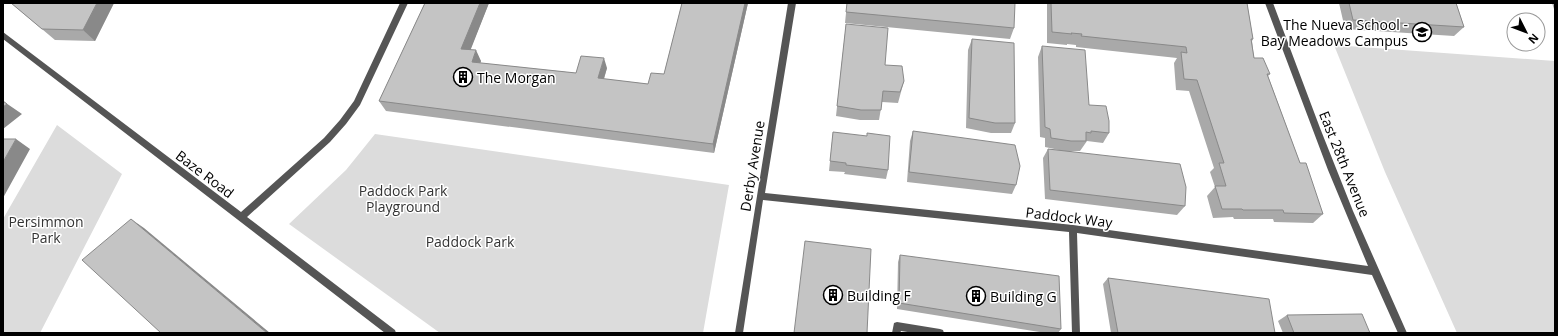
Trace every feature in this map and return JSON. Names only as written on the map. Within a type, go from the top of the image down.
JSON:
[{"type":"street","points":[[241,217],[327,140],[344,122],[366,85],[404,3]]},
{"type":"street","name":"Derby Avenue","points":[[739,333],[792,3]]},
{"type":"street","name":"East 28th Avenue","points":[[1269,3],[1314,123],[1374,271],[1403,333]]},
{"type":"street","name":"Baze Road","points":[[3,35],[392,333]]},
{"type":"street","name":"Paddock Way","points":[[760,196],[1073,229],[1374,271]]},
{"type":"street","points":[[1073,229],[1076,333]]},
{"type":"street","points":[[897,329],[940,333]]},
{"type":"green space","points":[[1334,45],[1555,61],[1555,333],[1457,333],[1385,172]]},
{"type":"green space","name":"Persimmon Park","points":[[57,125],[122,174],[40,333],[3,333],[3,219]]},
{"type":"green space","name":"Paddock Park","points":[[375,134],[729,185],[703,333],[440,333],[289,224],[346,170]]},
{"type":"building","points":[[11,3],[97,3],[83,30],[42,29]]},
{"type":"building","name":"The Morgan","points":[[425,3],[480,3],[461,49],[476,50],[472,62],[576,73],[581,56],[604,58],[598,78],[648,84],[651,73],[664,74],[682,3],[745,3],[713,144],[379,101]]},
{"type":"building","points":[[847,3],[1015,3],[1014,28],[846,12]]},
{"type":"building","points":[[1051,3],[1247,3],[1253,39],[1251,39],[1254,58],[1263,58],[1270,74],[1267,74],[1300,163],[1306,163],[1323,214],[1284,213],[1283,210],[1222,209],[1215,186],[1226,186],[1219,163],[1224,163],[1197,80],[1184,79],[1181,52],[1187,53],[1186,47],[1081,36],[1082,34],[1052,32]]},
{"type":"building","points":[[1349,3],[1456,3],[1464,27],[1353,20]]},
{"type":"building","points":[[846,24],[888,28],[885,65],[902,66],[904,81],[900,92],[883,91],[881,110],[861,110],[837,106]]},
{"type":"building","points":[[972,39],[1014,43],[1015,123],[995,123],[969,118]]},
{"type":"building","points":[[1042,46],[1085,50],[1089,105],[1106,106],[1109,121],[1109,133],[1091,131],[1091,133],[1086,132],[1086,141],[1071,141],[1051,138],[1050,129],[1045,127]]},
{"type":"building","points":[[3,101],[7,104],[3,107]]},
{"type":"building","points":[[913,131],[1015,145],[1020,166],[1016,185],[909,172]]},
{"type":"building","points":[[833,132],[867,136],[867,133],[890,136],[888,170],[846,165],[846,163],[830,161]]},
{"type":"building","points":[[3,139],[16,139],[3,162]]},
{"type":"building","points":[[1048,149],[1180,164],[1186,187],[1185,206],[1050,190]]},
{"type":"building","points":[[131,219],[267,333],[161,333],[82,260]]},
{"type":"building","name":"Building F","points":[[805,241],[871,249],[867,333],[794,333]]},
{"type":"building","name":"Building G","points":[[900,255],[1059,276],[1061,329],[899,303]]},
{"type":"building","points":[[1108,278],[1269,299],[1275,333],[1118,333]]},
{"type":"building","points":[[1362,314],[1370,333],[1294,333],[1287,315]]},
{"type":"place","name":"The Nueva School - Bay Meadows Campus","points":[[1422,32]]},
{"type":"place","name":"The Morgan","points":[[463,77]]},
{"type":"place","name":"Building F","points":[[833,295]]},
{"type":"place","name":"Building G","points":[[976,296]]},
{"type":"park label","name":"Paddock Park Playground","points":[[403,198]]}]
